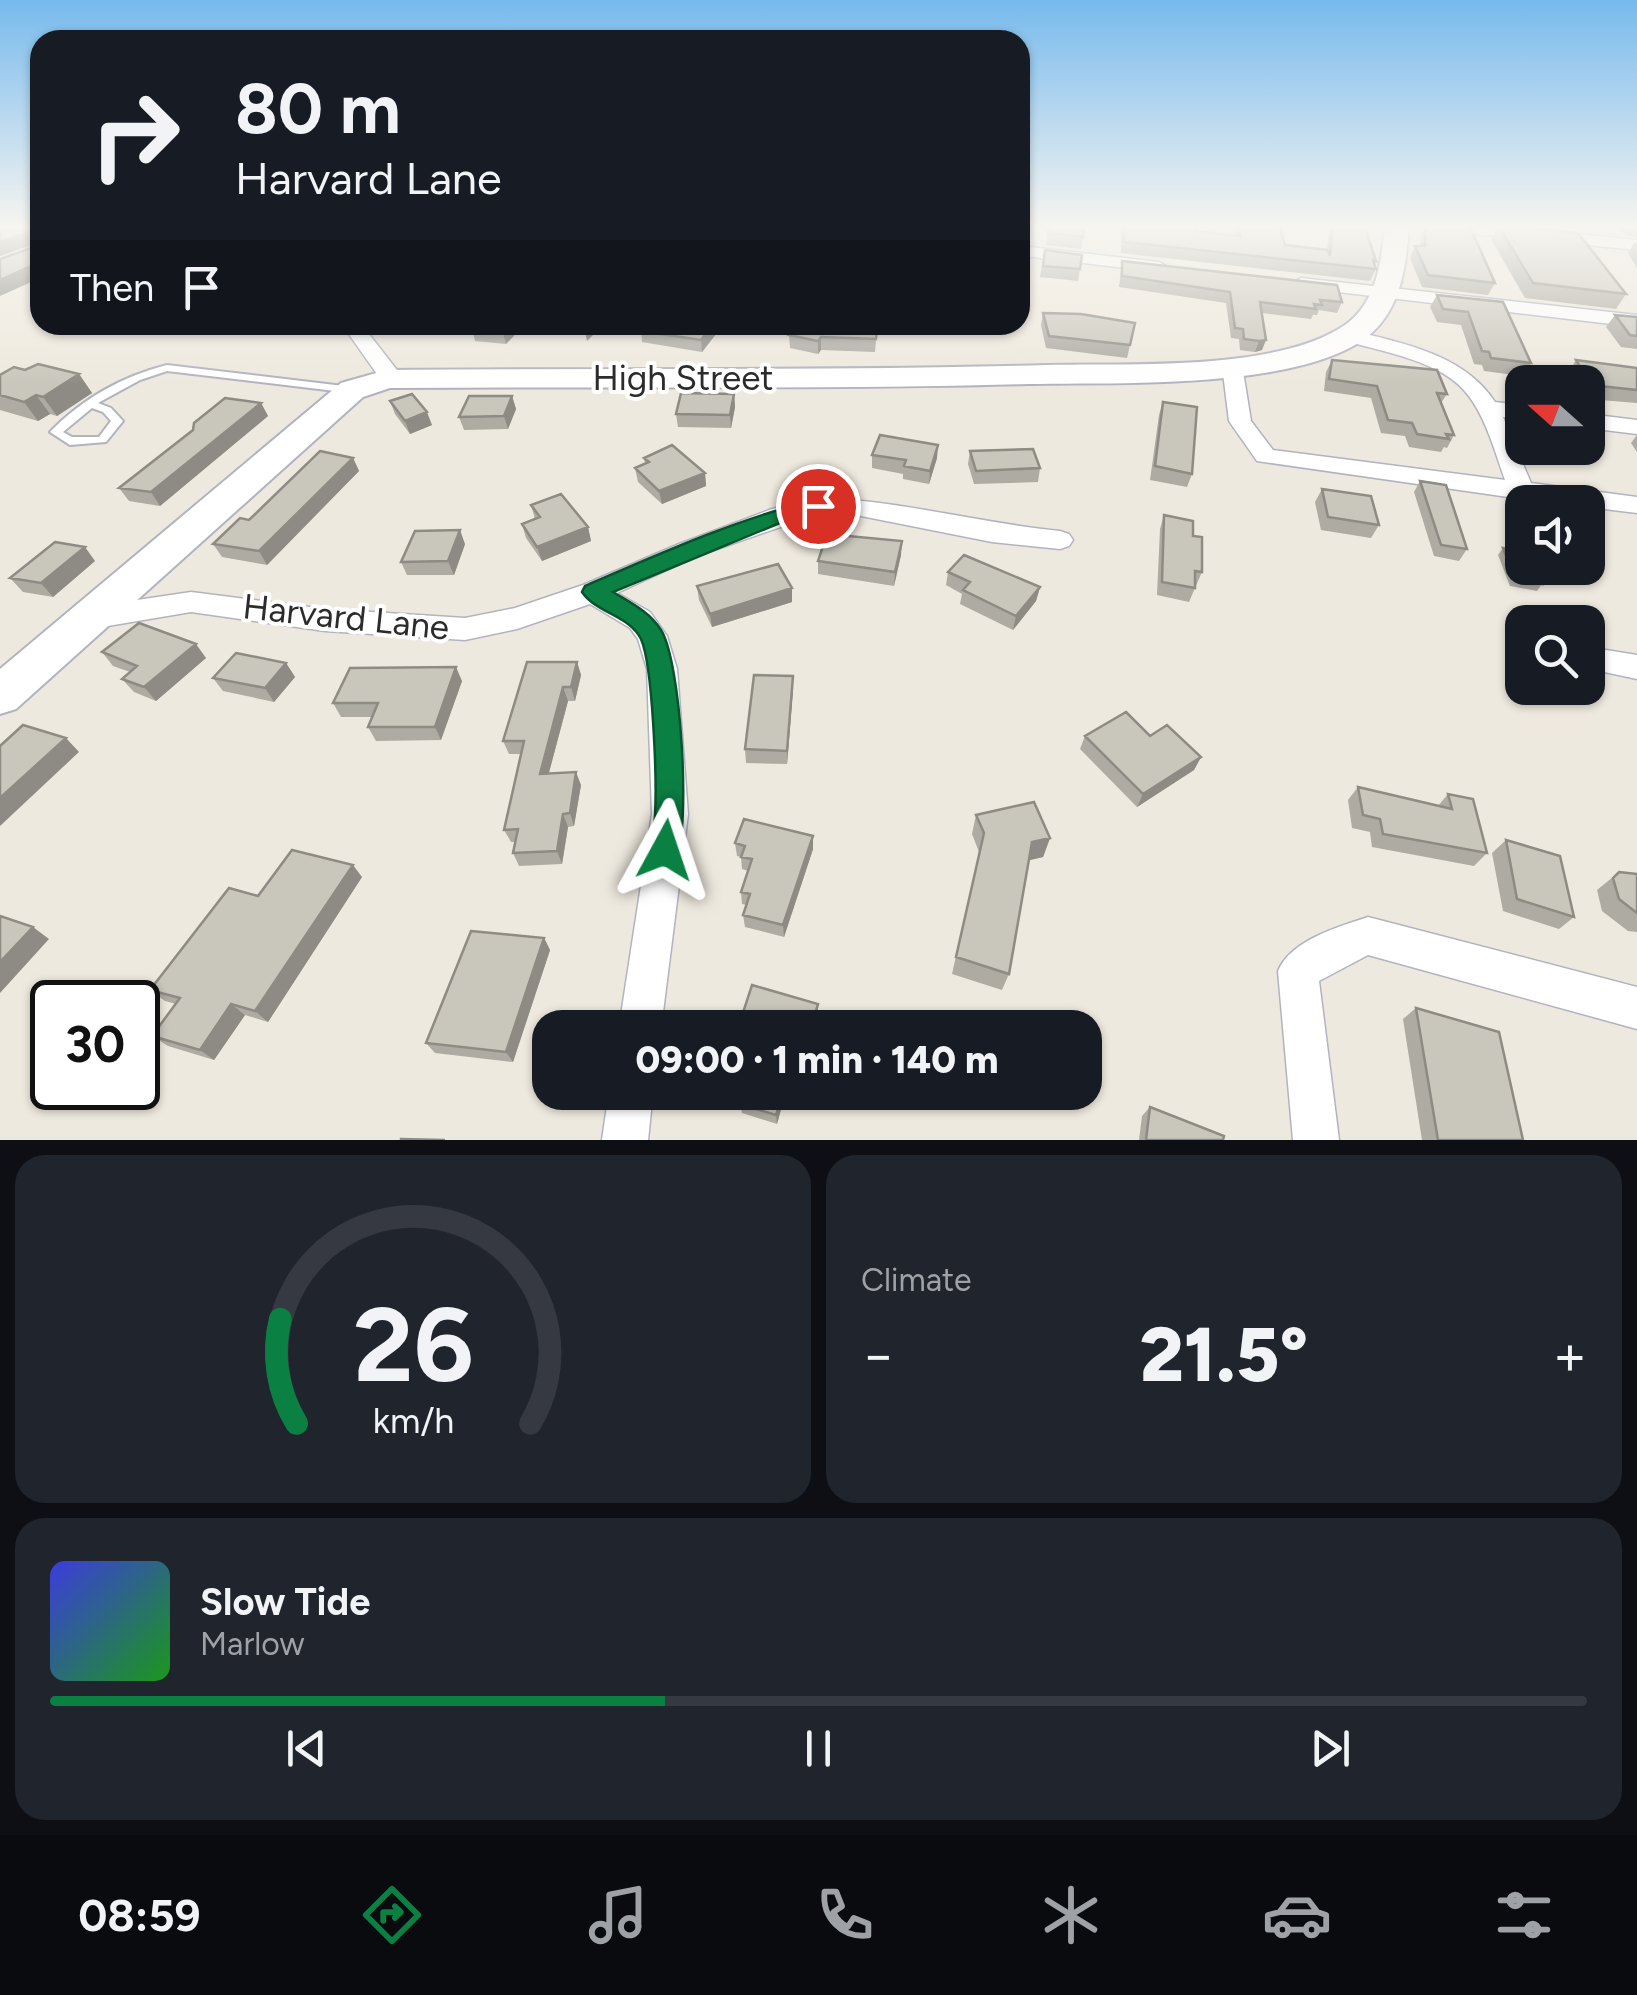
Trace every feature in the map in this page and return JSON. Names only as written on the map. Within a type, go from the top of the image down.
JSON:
[{"type":"street","points":[[1388,292],[1390,278]]},
{"type":"street","points":[[1278,280],[1637,321]]},
{"type":"street","name":"High Street","points":[[0,696],[352,390],[392,378],[1015,376],[1232,365],[1302,354],[1350,336],[1377,314],[1388,292]]},
{"type":"street","points":[[368,335],[392,378]]},
{"type":"street","points":[[1350,336],[1427,360],[1470,381],[1519,485]]},
{"type":"street","points":[[1232,365],[1240,421],[1265,456],[1505,489]]},
{"type":"street","points":[[1486,408],[1505,410]]},
{"type":"street","points":[[1605,423],[1637,427]]},
{"type":"street","points":[[1605,501],[1637,505]]},
{"type":"street","name":"Harvard Lane","points":[[88,618],[190,602],[325,620],[466,628],[517,618],[593,592],[706,543],[781,515],[818,506],[856,507],[992,534],[1060,540]]},
{"type":"street","points":[[593,592],[640,620],[652,636],[662,669],[670,814],[643,1010]]},
{"type":"street","points":[[1606,662],[1637,667]]},
{"type":"street","points":[[1316,1140],[1298,970],[1340,946],[1368,936],[1637,1008]]},
{"type":"street","points":[[625,1140],[629,1110]]},
{"type":"lane","points":[[91,404],[107,410],[117,422],[102,440],[70,440],[56,432],[76,413],[91,404],[141,374],[167,368],[352,390]]},
{"type":"building","points":[[1137,278],[1276,278],[1337,285],[1342,302],[1320,300],[1322,305],[1314,304],[1316,309],[1260,302],[1266,340],[1259,341],[1244,339],[1243,329],[1235,328],[1230,292]]},
{"type":"building","points":[[1455,278],[1493,278],[1495,283]]},
{"type":"building","points":[[1530,278],[1614,278],[1626,294],[1533,283]]},
{"type":"building","points":[[1437,295],[1503,302],[1531,363],[1491,358],[1489,352],[1482,351],[1468,312],[1443,309]]},
{"type":"building","points":[[1043,313],[1081,314],[1135,323],[1130,345],[1049,336]]},
{"type":"building","points":[[1615,315],[1637,317],[1637,336],[1630,335]]},
{"type":"building","points":[[667,335],[705,335],[701,340]]},
{"type":"building","points":[[789,335],[876,335],[876,339],[821,337],[818,341]]},
{"type":"building","points":[[1332,360],[1437,370],[1447,394],[1437,393],[1454,435],[1446,434],[1449,439],[1417,434],[1412,423],[1388,420],[1377,386],[1329,379]]},
{"type":"building","points":[[1576,360],[1637,368],[1637,390],[1605,387],[1605,365],[1579,365]]},
{"type":"building","points":[[38,364],[79,374],[43,397],[36,395],[24,402],[0,395],[0,375],[14,367],[25,370]]},
{"type":"building","points":[[681,393],[734,394],[730,415],[676,414]]},
{"type":"building","points":[[412,394],[427,412],[405,421],[390,401]]},
{"type":"building","points":[[469,396],[512,396],[504,416],[459,417]]},
{"type":"building","points":[[225,398],[261,403],[151,492],[119,488],[193,430],[194,423]]},
{"type":"building","points":[[1163,402],[1197,407],[1192,474],[1155,466]]},
{"type":"building","points":[[880,435],[938,445],[930,471],[904,466],[906,460],[872,455]]},
{"type":"building","points":[[672,445],[705,473],[659,491],[635,468],[649,462],[644,458]]},
{"type":"building","points":[[1033,449],[1040,468],[976,471],[970,451]]},
{"type":"building","points":[[320,451],[353,458],[259,551],[213,544],[240,518],[249,520]]},
{"type":"building","points":[[1420,481],[1446,485],[1467,549],[1441,545]]},
{"type":"building","points":[[1322,489],[1371,496],[1379,525],[1328,517]]},
{"type":"building","points":[[561,494],[588,527],[537,547],[522,524],[540,517],[531,505]]},
{"type":"building","points":[[1164,515],[1193,521],[1193,536],[1202,537],[1202,572],[1195,571],[1195,588],[1162,582]]},
{"type":"building","points":[[460,530],[448,561],[401,562],[415,531]]},
{"type":"building","points":[[827,534],[902,541],[895,572],[818,561]]},
{"type":"building","points":[[55,542],[85,547],[41,583],[10,578]]},
{"type":"building","points":[[964,555],[1040,587],[1016,616],[963,590],[970,582],[948,572]]},
{"type":"building","points":[[778,564],[792,588],[710,614],[697,586]]},
{"type":"building","points":[[139,623],[196,644],[144,687],[122,679],[137,666],[102,652]]},
{"type":"building","points":[[236,653],[286,663],[265,688],[213,678]]},
{"type":"building","points":[[527,662],[577,662],[571,687],[563,687],[540,774],[576,772],[570,813],[563,814],[557,851],[513,853],[518,829],[504,830],[524,741],[503,741]]},
{"type":"building","points":[[456,667],[435,727],[368,727],[378,703],[333,703],[350,668]]},
{"type":"building","points":[[754,675],[793,676],[787,751],[745,749]]},
{"type":"building","points":[[1126,712],[1150,736],[1167,725],[1201,757],[1143,794],[1085,736]]},
{"type":"building","points":[[23,725],[66,738],[0,798],[0,746]]},
{"type":"building","points":[[1358,787],[1452,809],[1448,794],[1473,799],[1487,853],[1383,834],[1380,819],[1363,815]]},
{"type":"building","points":[[1034,802],[1050,838],[1032,842],[1009,974],[956,957],[984,833],[976,815]]},
{"type":"building","points":[[744,819],[813,836],[783,925],[743,915],[750,894],[741,892],[752,859],[741,857],[745,846],[735,843]]},
{"type":"building","points":[[1506,840],[1560,856],[1574,917],[1517,899]]},
{"type":"building","points":[[292,850],[353,865],[255,1011],[231,1004],[200,1050],[160,1038],[160,1025],[180,998],[160,993],[158,980],[229,888],[258,896]]},
{"type":"building","points":[[1619,872],[1637,874],[1637,913],[1619,899],[1613,878]]},
{"type":"building","points":[[0,916],[33,927],[0,962]]},
{"type":"building","points":[[471,931],[544,938],[506,1052],[426,1043]]},
{"type":"building","points":[[752,985],[818,1004],[816,1010],[744,1010]]},
{"type":"building","points":[[1416,1008],[1499,1032],[1523,1140],[1438,1140]]},
{"type":"building","points":[[1150,1107],[1224,1136],[1223,1140],[1146,1140]]},
{"type":"route","points":[[665,850],[670,814],[662,669],[652,636],[640,620],[593,592],[688,550],[781,515],[818,506]]}]
